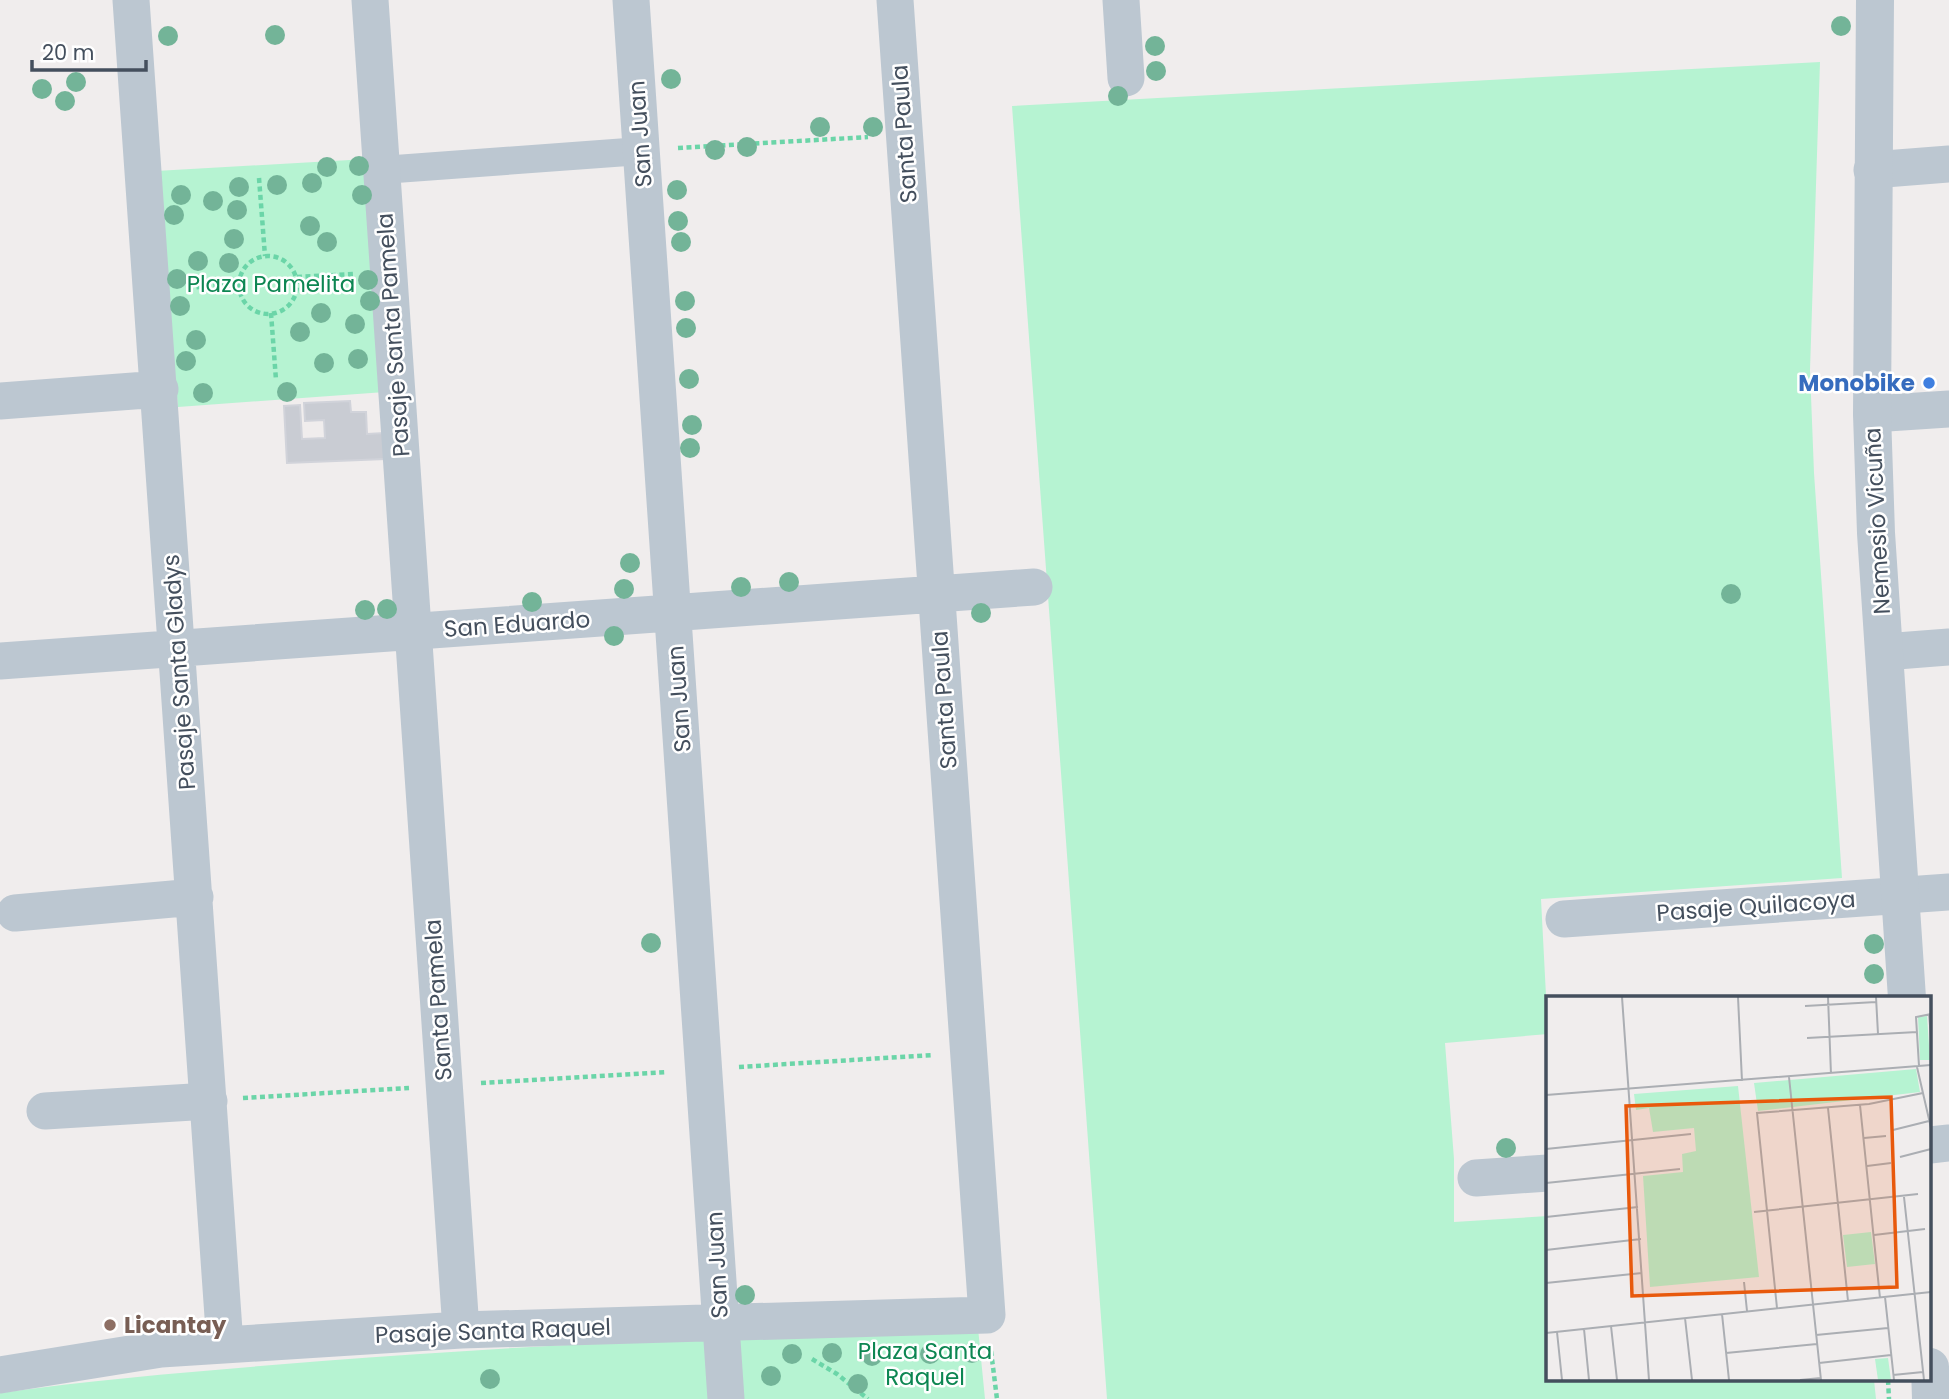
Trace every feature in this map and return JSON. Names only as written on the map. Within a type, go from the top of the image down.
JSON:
[{"type":"street","name":"Pasaje Santa Gladys","points":[[131,0],[225,1345]]},
{"type":"street","name":"Pasaje Santa Pamela","points":[[370,0],[416,671]]},
{"type":"street","name":"San Juan","points":[[631,0],[726,1399]]},
{"type":"street","name":"Santa Paula","points":[[895,0],[988,1315]]},
{"type":"street","points":[[1121,0],[1126,78]]},
{"type":"street","name":"Nemesio Vicuña","points":[[1875,0],[1872,415],[1884,652],[1907,996]]},
{"type":"street","points":[[382,170],[641,151]]},
{"type":"street","points":[[1872,170],[1949,164]]},
{"type":"street","points":[[0,401],[160,389]]},
{"type":"street","points":[[1872,415],[1949,409]]},
{"type":"street","name":"San Eduardo","points":[[0,661],[1034,587]]},
{"type":"street","points":[[1884,652],[1949,647]]},
{"type":"street","name":"Santa Pamela","points":[[416,671],[461,1330]]},
{"type":"street","name":"Pasaje Quilacoya","points":[[1564,919],[1949,892]]},
{"type":"street","points":[[15,913],[195,897]]},
{"type":"street","points":[[45,1111],[209,1101]]},
{"type":"street","points":[[1476,1178],[1546,1173]]},
{"type":"street","name":"Pasaje Santa Raquel","points":[[0,1375],[160,1349],[461,1330],[988,1315]]},
{"type":"path","points":[[641,151],[904,135]]},
{"type":"path","points":[[259,178],[265,256]]},
{"type":"path","points":[[265,256],[286,262],[297,277],[298,287],[291,304],[271,313],[255,311],[247,305],[239,283],[244,268],[251,261],[265,256]]},
{"type":"path","points":[[297,277],[388,272]]},
{"type":"path","points":[[153,290],[239,283]]},
{"type":"path","points":[[271,313],[276,380]]},
{"type":"path","points":[[753,1066],[969,1053]]},
{"type":"path","points":[[988,1315],[996,1399]]},
{"type":"path","points":[[805,1355],[837,1374],[868,1399]]},
{"type":"green space","points":[[1820,62],[1810,370],[1814,473],[1842,878],[1541,899],[1546,1034],[1445,1043],[1454,1159],[1454,1222],[1546,1216],[1546,1382],[1874,1382],[1876,1399],[1107,1399],[1012,106]]},
{"type":"green space","name":"Plaza Pamelita","points":[[367,159],[385,392],[178,407],[156,171]]},
{"type":"green space","name":"Plaza Santa Raquel","points":[[978,1328],[985,1399],[0,1399],[0,1393],[80,1383],[404,1355],[650,1341]]},
{"type":"building","points":[[350,401],[351,412],[366,412],[367,434],[384,433],[385,459],[287,463],[284,406],[300,405],[302,439],[325,438],[324,420],[305,421],[304,403]]},
{"type":"place","name":"Monobike","points":[[1929,383]]},
{"type":"place","name":"Licantay","points":[[110,1325]]}]
